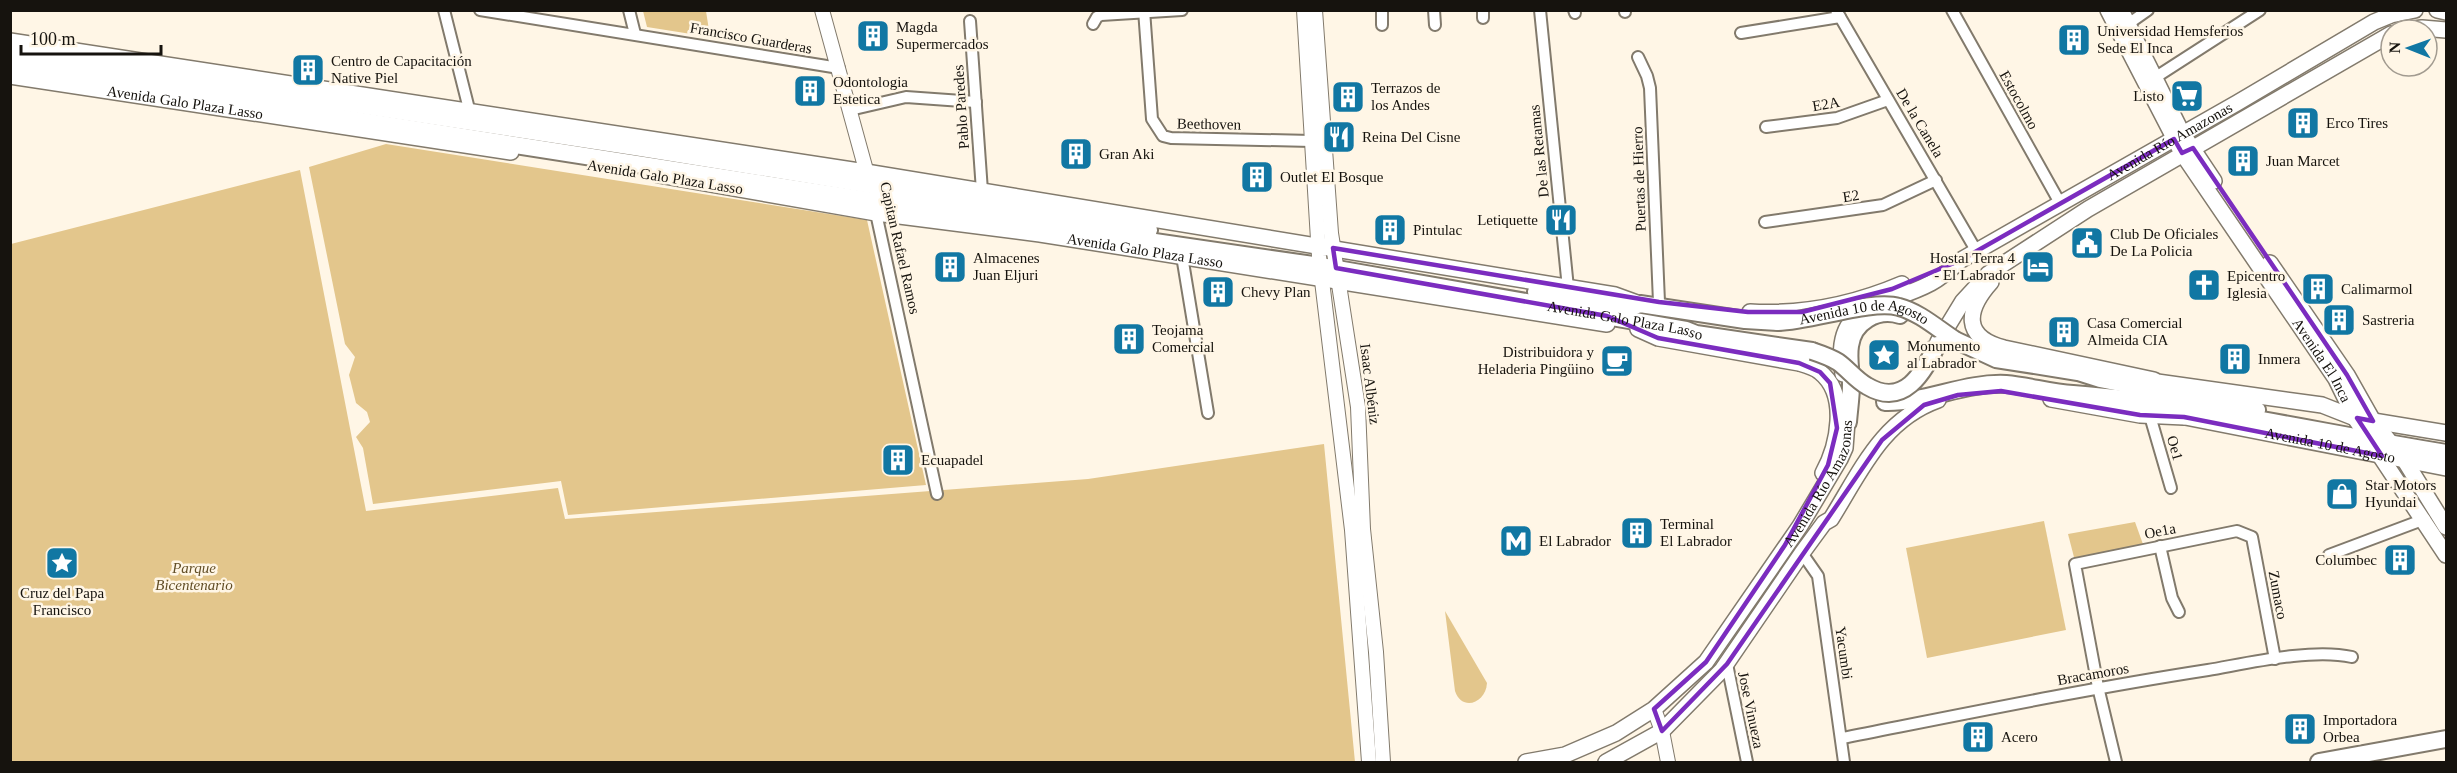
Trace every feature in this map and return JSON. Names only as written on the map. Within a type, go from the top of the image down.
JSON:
[{"type":"main road","name":"Avenida El Inca","points":[[2109,10],[2178,136],[2336,379],[2355,418],[2405,461],[2446,527]]},
{"type":"main road","name":"Avenida Río Amazonas","points":[[1526,762],[1565,755],[1592,745],[1654,710],[1706,662],[1800,526],[1845,448],[1848,422],[1847,401],[1840,355],[1842,339],[1849,324],[1858,314],[1932,283],[1961,260],[2374,22],[2391,15],[2415,10]]},
{"type":"main road","points":[[2437,10],[2446,12]]},
{"type":"main road","name":"Avenida El Inca","points":[[2125,17],[2156,77],[2178,136]]},
{"type":"main road","name":"Avenida Galo Plaza Lasso","points":[[10,41],[470,112],[868,178],[1226,243],[1686,330],[1696,334]]},
{"type":"main road","name":"Avenida Río Amazonas","points":[[1937,345],[1963,301],[1977,284],[1995,269],[2016,258],[2088,209],[2379,41]]},
{"type":"main road","name":"Avenida Galo Plaza Lasso","points":[[10,52],[868,178],[982,191],[1638,330],[1686,336],[1696,334]]},
{"type":"main road","name":"Avenida Galo Plaza Lasso","points":[[10,66],[1182,256],[1327,263],[1601,303],[1632,307],[1640,304]]},
{"type":"main road","name":"Avenida Galo Plaza Lasso","points":[[10,76],[875,207],[1327,263],[1568,288],[1615,295],[1640,304]]},
{"type":"main road","name":"Avenida El Inca","points":[[2188,151],[2347,375],[2378,438],[2446,555]]},
{"type":"main road","points":[[2016,258],[1986,288],[1973,307],[1972,324],[1982,338],[2004,348],[2100,367],[2162,383]]},
{"type":"main road","points":[[1615,295],[1748,312],[1802,312],[1892,289],[1961,260]]},
{"type":"main road","name":"Avenida 10 de Agosto","points":[[1640,304],[1745,320],[1779,322],[1809,320],[1892,305],[1911,312],[1955,340],[1996,358],[2078,372],[2322,405],[2355,418]]},
{"type":"main road","points":[[1848,422],[1851,389],[1849,350],[1852,336],[1863,322],[1873,316],[1888,313],[1900,315],[1932,333],[1955,340]]},
{"type":"main road","points":[[1638,330],[1658,338],[1799,363],[1820,372],[1830,383],[1835,394],[1837,408],[1834,445],[1828,465],[1785,545]]},
{"type":"main road","name":"Avenida 10 de Agosto","points":[[1696,334],[1812,351],[1862,394],[1874,400],[1898,401],[1971,386],[2004,384],[2072,394],[2184,417],[2446,445]]},
{"type":"main road","points":[[1812,351],[1839,363],[1867,386],[1887,392],[1904,389],[1915,382],[1924,371],[1937,345]]},
{"type":"main road","name":"Avenida 10 de Agosto","points":[[2078,372],[2100,379],[2446,453]]},
{"type":"main road","points":[[2322,405],[2332,399],[2336,390],[2336,379]]},
{"type":"main road","name":"Avenida Río Amazonas","points":[[1606,762],[1662,731],[1726,664],[1802,553],[1824,523],[1831,519],[1873,451],[1891,429],[1914,409],[1938,400],[1976,392],[2001,391],[2150,416],[2184,417]]},
{"type":"main road","name":"Avenida 10 de Agosto","points":[[2072,394],[2126,398],[2378,438],[2446,433]]},
{"type":"main road","name":"Avenida 10 de Agosto","points":[[2405,461],[2446,468]]},
{"type":"main road","points":[[2319,762],[2446,739]]},
{"type":"street","points":[[444,10],[470,112]]},
{"type":"street","name":"Francisco Guarderas","points":[[480,10],[839,68]]},
{"type":"street","points":[[629,10],[635,34]]},
{"type":"street","name":"Capitan Rafael Ramos","points":[[822,10],[875,207],[937,494]]},
{"type":"street","points":[[1093,24],[1101,15],[1182,10]]},
{"type":"street","name":"Isaac Albéniz","points":[[1304,10],[1312,141],[1358,530],[1376,652],[1383,762]]},
{"type":"street","name":"Isaac Albéniz","points":[[1315,10],[1327,263],[1359,406],[1358,530],[1369,762]]},
{"type":"street","points":[[1382,10],[1382,25]]},
{"type":"street","points":[[1434,10],[1435,25]]},
{"type":"street","name":"De las Retamas","points":[[1540,10],[1568,288]]},
{"type":"street","name":"Estocolmo","points":[[1952,10],[2060,204]]},
{"type":"street","points":[[2125,17],[2148,10]]},
{"type":"street","points":[[2156,77],[2260,10]]},
{"type":"street","name":"Beethoven","points":[[1144,12],[1152,119],[1162,136],[1312,141]]},
{"type":"street","points":[[1741,33],[1838,14]]},
{"type":"street","name":"De la Canela","points":[[1838,14],[1977,252]]},
{"type":"street","name":"Pablo Paredes","points":[[970,21],[982,191]]},
{"type":"street","name":"Puertas de Hierro","points":[[1638,57],[1650,88],[1659,302]]},
{"type":"street","points":[[850,111],[906,97],[976,102]]},
{"type":"street","name":"E2A","points":[[1766,127],[1837,118],[1888,100]]},
{"type":"street","name":"E2","points":[[1765,222],[1884,205],[1936,180]]},
{"type":"street","points":[[1182,256],[1208,413]]},
{"type":"street","name":"Oe1","points":[[2150,416],[2171,488]]},
{"type":"street","points":[[2329,555],[2425,519]]},
{"type":"street","name":"Oe1a","points":[[2098,687],[2075,564],[2237,531],[2252,537]]},
{"type":"street","name":"Zumaco","points":[[2252,537],[2275,659]]},
{"type":"street","points":[[2160,546],[2172,598],[2179,612]]},
{"type":"street","name":"Yacumbi","points":[[1802,553],[1818,576],[1844,762]]},
{"type":"street","name":"Bracamoros","points":[[1842,738],[2098,687],[2275,659],[2337,654],[2352,657]]},
{"type":"street","name":"Jose Vinueza","points":[[1726,664],[1747,762]]},
{"type":"street","points":[[2098,687],[2116,762]]},
{"type":"street","points":[[1654,710],[1662,731],[1668,762]]},
{"type":"highlighted area","points":[[2174,139],[2182,153],[2193,148],[2347,375],[2373,421],[2357,418],[2382,456],[2184,417],[2140,415],[2001,391],[1958,395],[1924,405],[1882,440],[1727,664],[1662,731],[1654,709],[1706,662],[1785,545],[1828,465],[1837,428],[1830,383],[1820,372],[1799,363],[1658,338],[1607,316],[1336,268],[1333,248],[1659,302],[1748,312],[1802,312],[1892,289],[1961,260]]},
{"type":"green space","points":[[643,11],[706,11],[710,37],[647,27]]},
{"type":"green space","points":[[386,144],[867,220],[926,485],[568,515],[561,481],[373,504],[363,448],[356,437],[370,422],[367,412],[356,403],[349,375],[355,357],[345,344],[309,167]]},
{"type":"green space","name":"Parque Bicentenario","points":[[300,170],[366,511],[558,488],[565,519],[1088,479],[1324,444],[1355,762],[11,762],[11,244]]},
{"type":"green space","points":[[2044,521],[2066,630],[1927,658],[1906,548]]},
{"type":"green space","points":[[2135,522],[2144,547],[2075,561],[2068,534]]},
{"type":"green space","points":[[1445,611],[1487,683],[1483,696],[1473,702],[1468,703],[1458,698],[1455,691]]},
{"type":"place","name":"Magda Supermercados","points":[[873,36]]},
{"type":"place","name":"Universidad Hemsferios Sede El Inca","points":[[2074,40]]},
{"type":"place","name":"Centro de Capacitación Native Piel","points":[[308,70]]},
{"type":"place","name":"Odontologia Estetica","points":[[810,91]]},
{"type":"place","name":"Listo","points":[[2187,96]]},
{"type":"place","name":"Terrazos de los Andes","points":[[1348,97]]},
{"type":"place","name":"Erco Tires","points":[[2303,123]]},
{"type":"place","name":"Reina Del Cisne","points":[[1339,137]]},
{"type":"place","name":"Gran Aki","points":[[1076,154]]},
{"type":"place","name":"Juan Marcet","points":[[2243,161]]},
{"type":"place","name":"Outlet El Bosque","points":[[1257,177]]},
{"type":"place","name":"Letiquette","points":[[1561,220]]},
{"type":"place","name":"Pintulac","points":[[1390,230]]},
{"type":"place","name":"Club De Oficiales De La Policia","points":[[2087,243]]},
{"type":"place","name":"Almacenes Juan Eljuri","points":[[950,267]]},
{"type":"place","name":"Hostal Terra 4 - El Labrador","points":[[2038,267]]},
{"type":"place","name":"Epicentro Iglesia","points":[[2204,285]]},
{"type":"place","name":"Calimarmol","points":[[2318,289]]},
{"type":"place","name":"Chevy Plan","points":[[1218,292]]},
{"type":"place","name":"Sastreria","points":[[2339,320]]},
{"type":"place","name":"Casa Comercial Almeida CIA","points":[[2064,332]]},
{"type":"place","name":"Teojama Comercial","points":[[1129,339]]},
{"type":"place","name":"Monumento al Labrador","points":[[1884,355]]},
{"type":"place","name":"Inmera","points":[[2235,359]]},
{"type":"place","name":"Distribuidora y Heladeria Pingüino","points":[[1617,361]]},
{"type":"place","name":"Ecuapadel","points":[[898,460]]},
{"type":"place","name":"Star Motors Hyundai","points":[[2342,494]]},
{"type":"place","name":"Terminal El Labrador","points":[[1637,533]]},
{"type":"place","name":"El Labrador","points":[[1516,541]]},
{"type":"place","name":"Columbec","points":[[2400,560]]},
{"type":"place","name":"Cruz del Papa Francisco","points":[[62,563]]},
{"type":"place","name":"Importadora Orbea","points":[[2300,729]]},
{"type":"place","name":"Acero","points":[[1978,737]]}]
